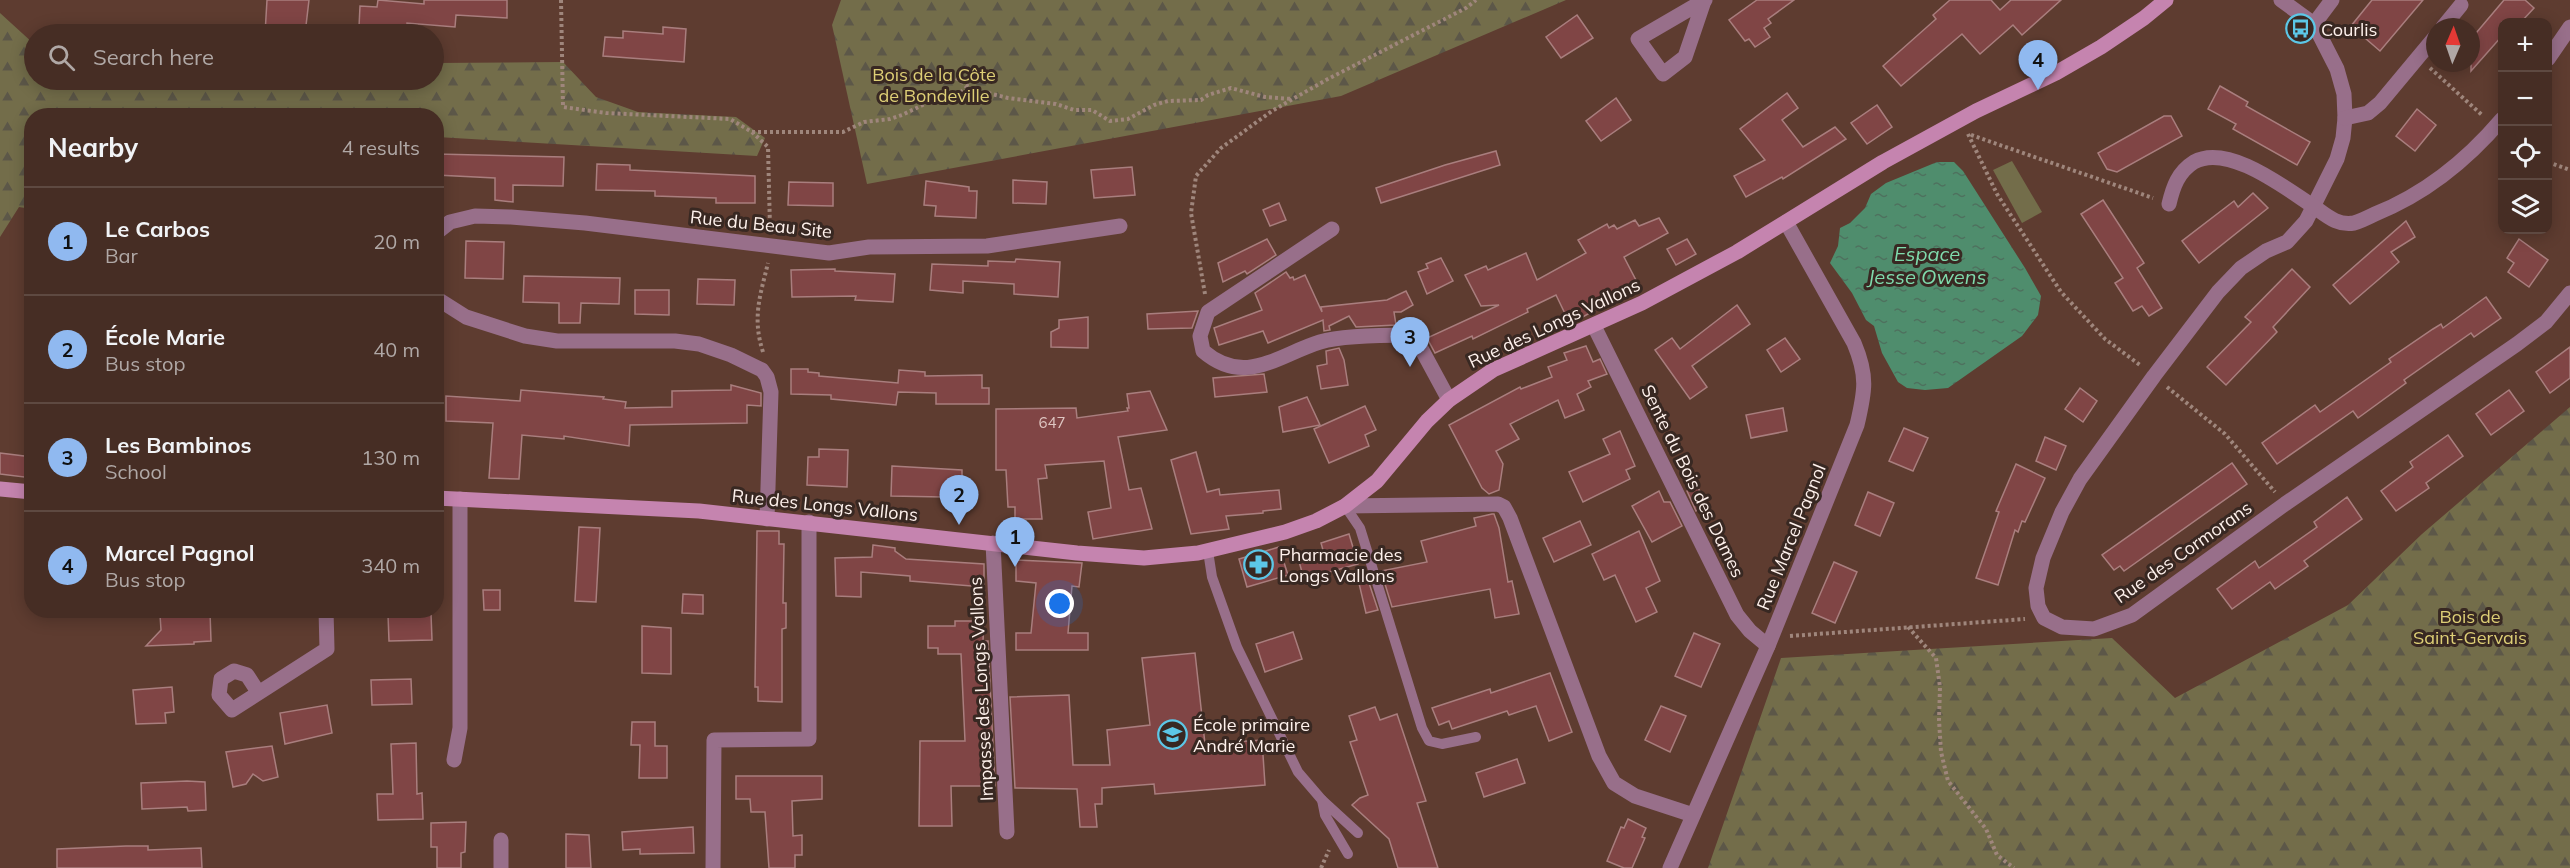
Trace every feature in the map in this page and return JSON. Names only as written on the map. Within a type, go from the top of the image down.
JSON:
[{"type":"street","points":[[1704,0],[1685,57],[1663,74],[1638,39],[1704,0]]},
{"type":"street","name":"Rue des Longs Vallons","points":[[444,498],[687,510],[1144,558],[1173,557],[1208,551],[1285,532],[1316,521],[1345,506],[1377,481],[1427,421],[1449,400],[1493,370],[1594,326],[1685,280],[1786,222],[1882,162],[1947,126],[2074,63],[2144,18],[2166,0]]},
{"type":"street","points":[[2044,618],[2038,606],[2036,588],[2043,558],[2062,512],[2080,480],[2154,376],[2218,292],[2241,268],[2266,250],[2287,242],[2306,221],[2337,159],[2343,138],[2345,118],[2344,94],[2337,69],[2314,24],[2281,0]]},
{"type":"street","points":[[2314,24],[2332,0]]},
{"type":"street","points":[[2450,18],[2461,5]]},
{"type":"street","points":[[2552,52],[2570,27]]},
{"type":"street","points":[[2345,118],[2368,113],[2380,103],[2426,48]]},
{"type":"street","points":[[2169,204],[2174,183],[2187,166],[2200,159],[2216,156],[2254,170],[2335,221],[2354,223],[2392,208],[2439,179],[2498,123]]},
{"type":"street","name":"Rue du Beau Site","points":[[444,227],[450,222],[475,216],[511,217],[585,223],[829,253],[868,247],[987,246],[1120,226]]},
{"type":"street","name":"Rue Marcel Pagnol","points":[[1670,868],[1770,641],[1857,425],[1865,391],[1862,362],[1854,344],[1786,222]]},
{"type":"street","points":[[1332,229],[1208,312],[1200,336],[1203,351],[1212,359],[1234,368],[1270,363],[1322,342],[1409,335],[1416,339],[1449,400]]},
{"type":"street","name":"Rue des Cormorans","points":[[2044,618],[2062,627],[2094,628],[2132,615],[2285,504],[2517,344],[2546,322],[2570,293]]},
{"type":"street","points":[[444,303],[466,317],[525,336],[557,341],[675,341],[699,344],[731,355],[762,370],[767,377],[771,392],[767,519]]},
{"type":"street","name":"Sente du Bois des Dames","points":[[1594,326],[1737,615],[1750,631],[1770,641]]},
{"type":"street","points":[[0,489],[24,491]]},
{"type":"street","points":[[454,760],[460,728],[460,499]]},
{"type":"street","points":[[1345,506],[1498,504],[1504,507],[1599,756],[1614,783],[1635,796],[1694,815]]},
{"type":"street","points":[[713,868],[714,740],[809,739],[809,522]]},
{"type":"street","name":"Impasse des Longs Vallons","points":[[993,543],[1007,832]]},
{"type":"street","points":[[258,692],[327,649],[326,618]]},
{"type":"street","points":[[501,840],[501,868]]},
{"type":"lane","points":[[1345,506],[1360,528],[1422,728],[1429,741],[1442,744],[1476,737]]},
{"type":"lane","points":[[1208,551],[1212,577],[1237,647],[1298,772],[1322,800],[1358,833]]},
{"type":"lane","points":[[1322,800],[1325,814],[1348,854]]},
{"type":"path","points":[[561,0],[563,107],[606,113],[730,119],[752,132],[768,147],[770,258],[756,316],[758,336],[764,356],[762,370]]},
{"type":"path","points":[[1208,312],[1191,213],[1196,176],[1221,148],[1272,111],[1326,80],[1466,8],[1476,0]]},
{"type":"path","points":[[2418,57],[2498,123]]},
{"type":"path","points":[[957,78],[967,87],[1008,98],[1056,104],[1074,110],[1092,110],[1110,121],[1128,119],[1154,105],[1168,101],[1201,100],[1208,95],[1231,88],[1265,97],[1293,99]]},
{"type":"path","points":[[752,132],[843,132],[864,122],[902,115],[927,102],[961,92],[967,87]]},
{"type":"path","points":[[1947,126],[2169,204]]},
{"type":"path","points":[[1968,134],[1997,194],[2061,292],[2105,339],[2225,434],[2285,504]]},
{"type":"path","points":[[2552,164],[2570,170]]},
{"type":"path","points":[[1770,641],[1908,627],[2044,618]]},
{"type":"path","points":[[1908,627],[1936,658],[1940,687],[1941,752],[1948,781],[1986,829],[1997,855],[2014,868]]},
{"type":"green space","name":"Bois de la Côte de Bondeville","points":[[841,0],[1566,0],[1341,96],[867,184],[832,25]]},
{"type":"green space","points":[[0,13],[24,35],[24,90],[444,90],[444,63],[563,62],[596,97],[638,112],[736,117],[765,138],[757,156],[444,137],[444,108],[24,108],[24,208],[19,207],[0,237]]},
{"type":"green space","points":[[2012,161],[2042,212],[2022,223],[1993,170]]},
{"type":"green space","name":"Bois de Saint-Gervais","points":[[2570,407],[2570,868],[1708,868],[1781,658],[2112,638],[2175,698],[2348,605],[2422,534]]},
{"type":"water","name":"Espace Jesse Owens","points":[[1937,162],[1954,162],[1963,171],[2041,296],[2038,315],[2022,336],[1948,388],[1925,390],[1907,388],[1898,382],[1882,353],[1874,326],[1866,320],[1852,293],[1830,263],[1838,246],[1840,228],[1850,223],[1865,208],[1871,194],[1886,183]]},
{"type":"building","points":[[267,0],[309,0],[306,24],[266,24]]},
{"type":"building","points":[[378,0],[424,4],[424,0],[507,0],[507,18],[456,15],[455,27],[444,26],[444,24],[359,24],[360,6],[377,7]]},
{"type":"building","points":[[1757,0],[1794,0],[1768,19],[1771,23],[1764,28],[1770,37],[1755,47],[1749,39],[1745,41],[1729,20]]},
{"type":"building","points":[[1950,0],[1991,0],[2000,10],[2011,0],[2061,0],[2022,35],[2013,25],[1980,54],[1962,34],[1901,86],[1883,66],[1936,19],[1933,15]]},
{"type":"building","points":[[2372,0],[2423,0],[2380,51],[2351,26]]},
{"type":"building","points":[[2504,0],[2525,0],[2534,8],[2525,18],[2498,18],[2498,41],[2480,61],[2480,28]]},
{"type":"building","points":[[1577,15],[1593,38],[1561,58],[1546,37]]},
{"type":"building","points":[[663,27],[686,29],[684,62],[603,56],[605,37],[623,38],[623,31],[663,34]]},
{"type":"building","points":[[2220,86],[2248,102],[2246,106],[2310,142],[2297,165],[2233,129],[2236,124],[2208,109]]},
{"type":"building","points":[[1787,93],[1798,108],[1782,120],[1803,147],[1835,127],[1846,139],[1783,179],[1782,177],[1746,197],[1734,176],[1765,160],[1740,129]]},
{"type":"building","points":[[1616,98],[1631,120],[1601,141],[1586,121]]},
{"type":"building","points":[[1877,105],[1892,127],[1867,144],[1851,123]]},
{"type":"building","points":[[2417,109],[2436,125],[2415,151],[2396,136]]},
{"type":"building","points":[[2164,116],[2171,116],[2182,136],[2117,172],[2107,169],[2098,153]]},
{"type":"building","points":[[1496,151],[1500,165],[1381,203],[1376,188]]},
{"type":"building","points":[[444,154],[564,157],[563,186],[513,185],[513,202],[495,200],[495,178],[444,175]]},
{"type":"building","points":[[597,164],[630,165],[630,170],[755,176],[755,203],[716,203],[716,198],[655,196],[655,191],[596,190]]},
{"type":"building","points":[[1132,167],[1135,195],[1094,198],[1091,170]]},
{"type":"building","points":[[1013,180],[1047,182],[1046,204],[1013,203]]},
{"type":"building","points":[[926,181],[969,187],[969,191],[977,191],[976,218],[935,216],[936,206],[924,205]]},
{"type":"building","points":[[789,182],[833,183],[833,206],[788,205]]},
{"type":"building","points":[[2253,193],[2268,208],[2199,263],[2182,241],[2234,201],[2238,207]]},
{"type":"building","points":[[2103,200],[2144,263],[2137,268],[2162,308],[2149,316],[2142,306],[2133,311],[2115,283],[2123,278],[2081,214]]},
{"type":"building","points":[[1279,203],[1286,220],[1270,226],[1263,210]]},
{"type":"building","points":[[1659,218],[1668,233],[1624,257],[1639,286],[1570,324],[1556,295],[1527,309],[1528,312],[1473,339],[1472,336],[1435,353],[1427,338],[1499,305],[1481,306],[1465,275],[1486,266],[1488,270],[1526,253],[1537,280],[1586,253],[1578,240],[1607,224],[1609,228],[1614,225],[1617,229],[1635,220],[1639,226]]},
{"type":"building","points":[[2406,221],[2415,237],[2391,252],[2399,262],[2350,304],[2333,285]]},
{"type":"building","points":[[1267,239],[1276,255],[1247,274],[1245,271],[1223,282],[1218,263]]},
{"type":"building","points":[[1687,239],[1696,254],[1676,265],[1667,249]]},
{"type":"building","points":[[2519,239],[2548,260],[2529,287],[2508,272],[2514,263],[2507,258]]},
{"type":"building","points":[[466,241],[504,242],[503,279],[465,278]]},
{"type":"building","points":[[1441,258],[1453,281],[1427,294],[1418,272],[1428,268],[1426,264]]},
{"type":"building","points":[[1016,259],[1060,262],[1058,297],[1014,294],[1014,284],[963,281],[963,293],[930,290],[932,264],[988,266],[988,261],[1015,262]]},
{"type":"building","points":[[835,269],[835,271],[895,274],[893,302],[855,300],[856,296],[792,297],[791,270]]},
{"type":"building","points":[[2292,269],[2310,287],[2273,327],[2277,332],[2226,385],[2207,367],[2251,322],[2245,317]]},
{"type":"building","points":[[1286,272],[1294,280],[1305,275],[1322,312],[1321,307],[1387,300],[1406,291],[1413,305],[1401,312],[1394,312],[1396,325],[1356,327],[1349,316],[1329,326],[1330,330],[1324,331],[1323,320],[1268,343],[1263,331],[1219,345],[1214,328],[1262,310],[1255,293]]},
{"type":"building","points":[[524,276],[620,278],[619,304],[581,303],[580,323],[559,323],[559,303],[523,302]]},
{"type":"building","points":[[698,279],[735,280],[734,305],[697,304]]},
{"type":"building","points":[[635,290],[669,290],[669,315],[635,314]]},
{"type":"building","points":[[2486,297],[2501,318],[2474,337],[2471,333],[2404,380],[2406,383],[2358,418],[2353,411],[2277,464],[2262,443],[2315,405],[2320,412],[2391,362],[2389,359],[2441,324],[2443,328]]},
{"type":"building","points":[[1737,305],[1750,324],[1692,366],[1707,387],[1690,399],[1655,350],[1672,338],[1680,349]]},
{"type":"building","points":[[1198,311],[1192,328],[1148,329],[1147,314]]},
{"type":"building","points":[[1088,317],[1088,348],[1051,347],[1051,332],[1059,328],[1059,320]]},
{"type":"building","points":[[1785,338],[1800,359],[1781,372],[1767,350]]},
{"type":"building","points":[[1586,346],[1593,362],[1600,359],[1607,374],[1588,381],[1591,387],[1577,394],[1584,410],[1565,418],[1558,400],[1510,424],[1519,439],[1496,451],[1503,464],[1499,490],[1489,494],[1482,488],[1449,425],[1520,387],[1521,389],[1552,377],[1548,367],[1567,360],[1564,353]]},
{"type":"building","points":[[2570,347],[2570,378],[2550,393],[2536,372]]},
{"type":"building","points":[[1339,348],[1344,360],[1348,385],[1321,389],[1317,366],[1327,364],[1326,351]]},
{"type":"building","points":[[791,369],[808,369],[808,372],[819,373],[819,376],[898,383],[899,370],[925,372],[925,376],[982,375],[982,388],[989,388],[989,404],[936,404],[936,393],[898,392],[896,405],[831,399],[831,395],[791,394]]},
{"type":"building","points":[[1264,374],[1267,392],[1215,397],[1213,378]]},
{"type":"building","points":[[731,385],[761,393],[761,406],[747,405],[747,423],[630,425],[629,446],[564,436],[564,439],[522,435],[519,479],[489,478],[493,423],[446,421],[446,396],[520,401],[521,390],[604,397],[603,399],[626,402],[625,408],[672,407],[672,391],[731,390]]},
{"type":"building","points":[[2080,388],[2097,401],[2083,422],[2065,409]]},
{"type":"building","points":[[2509,390],[2524,411],[2491,435],[2476,414]]},
{"type":"building","points":[[1150,391],[1167,430],[1118,437],[1129,490],[1141,488],[1152,529],[1093,539],[1088,512],[1111,508],[1104,461],[1045,465],[1047,478],[1038,479],[1042,519],[1015,519],[1015,507],[1008,507],[1006,470],[996,470],[996,409],[1076,408],[1077,418],[1128,411],[1127,394]]},
{"type":"building","points":[[1307,397],[1320,425],[1283,432],[1279,407]]},
{"type":"building","points":[[1365,406],[1376,430],[1365,435],[1369,446],[1329,463],[1314,429]]},
{"type":"building","points":[[1783,408],[1787,431],[1751,438],[1746,415]]},
{"type":"building","points":[[1904,428],[1928,438],[1913,471],[1889,461]]},
{"type":"building","points":[[1620,431],[1635,466],[1626,470],[1630,479],[1583,502],[1569,472],[1610,454],[1603,439]]},
{"type":"building","points":[[2448,435],[2463,456],[2426,483],[2429,488],[2396,511],[2381,491],[2413,467],[2410,462]]},
{"type":"building","points":[[2045,437],[2066,446],[2056,470],[2036,461]]},
{"type":"building","points":[[819,449],[848,450],[847,487],[807,485],[808,457],[819,457]]},
{"type":"building","points":[[1196,452],[1207,492],[1219,489],[1220,495],[1279,490],[1281,509],[1226,516],[1229,529],[1191,534],[1171,460]]},
{"type":"building","points":[[0,453],[24,456],[24,477],[0,474]]},
{"type":"building","points":[[2232,463],[2247,484],[2124,571],[2120,566],[2114,570],[2102,555]]},
{"type":"building","points":[[2016,464],[2045,478],[2025,522],[2022,521],[2018,532],[2015,530],[1998,585],[1976,578],[1999,512],[1996,511]]},
{"type":"building","points":[[892,466],[962,470],[962,494],[943,493],[943,497],[891,496]]},
{"type":"building","points":[[1696,485],[1708,504],[1696,511],[1687,491]]},
{"type":"building","points":[[1659,491],[1664,502],[1670,502],[1682,526],[1652,542],[1632,506]]},
{"type":"building","points":[[1868,492],[1894,503],[1880,536],[1855,525]]},
{"type":"building","points":[[2347,497],[2362,519],[2304,561],[2308,566],[2275,589],[2270,582],[2232,609],[2217,589],[2255,561],[2259,568],[2317,527],[2314,522]]},
{"type":"building","points":[[1494,514],[1499,528],[1508,582],[1512,581],[1519,614],[1495,618],[1490,589],[1392,607],[1381,571],[1427,562],[1421,541],[1476,526],[1474,518]]},
{"type":"building","points":[[1580,521],[1591,545],[1554,562],[1543,538]]},
{"type":"building","points":[[579,527],[600,528],[596,602],[575,601]]},
{"type":"building","points":[[757,531],[779,531],[779,544],[784,544],[783,603],[786,603],[786,628],[782,629],[782,702],[758,701],[758,687],[755,687]]},
{"type":"building","points":[[1639,531],[1660,581],[1646,588],[1657,612],[1636,622],[1615,575],[1604,580],[1592,554]]},
{"type":"building","points":[[1349,534],[1358,564],[1304,579],[1298,558],[1323,550],[1321,543]]},
{"type":"building","points":[[873,545],[895,548],[895,551],[906,559],[984,564],[984,587],[910,581],[910,576],[861,572],[861,597],[836,596],[835,558],[872,557]]},
{"type":"building","points":[[1279,547],[1288,575],[1247,587],[1239,559]]},
{"type":"building","points":[[1016,560],[1082,563],[1079,587],[1072,586],[1068,633],[1088,633],[1088,650],[1016,650],[1016,633],[1031,633],[1036,583],[1016,581]]},
{"type":"building","points":[[1834,562],[1857,572],[1835,623],[1812,613]]},
{"type":"building","points":[[1366,574],[1378,610],[1366,613],[1357,575]]},
{"type":"building","points":[[483,590],[500,590],[500,610],[484,610]]},
{"type":"building","points":[[683,594],[703,595],[703,614],[682,613]]},
{"type":"building","points":[[160,618],[210,618],[211,641],[146,646],[161,630]]},
{"type":"building","points":[[388,618],[431,618],[432,640],[389,641]]},
{"type":"building","points":[[955,621],[984,621],[983,641],[988,641],[995,786],[951,786],[952,826],[919,826],[920,741],[965,741],[961,654],[938,654],[938,648],[928,648],[928,626],[955,626]]},
{"type":"building","points":[[642,626],[671,628],[671,674],[642,673]]},
{"type":"building","points":[[1293,632],[1302,659],[1265,672],[1256,644]]},
{"type":"building","points":[[1694,633],[1720,644],[1701,687],[1675,676]]},
{"type":"building","points":[[1195,653],[1205,744],[1262,740],[1265,785],[1155,794],[1154,784],[1102,788],[1102,804],[1095,804],[1097,827],[1080,827],[1077,789],[1015,788],[1010,697],[1069,695],[1073,765],[1110,765],[1107,730],[1150,725],[1142,658]]},
{"type":"building","points":[[1550,673],[1572,732],[1549,741],[1536,706],[1509,715],[1507,711],[1452,729],[1449,721],[1439,725],[1432,708],[1490,689],[1491,693]]},
{"type":"building","points":[[411,679],[412,704],[372,705],[371,680]]},
{"type":"building","points":[[172,687],[174,712],[165,713],[166,723],[136,724],[133,690]]},
{"type":"building","points":[[327,705],[332,733],[285,744],[280,713]]},
{"type":"building","points":[[1661,706],[1686,716],[1670,752],[1645,740]]},
{"type":"building","points":[[1375,707],[1380,720],[1397,714],[1426,801],[1417,803],[1438,868],[1398,868],[1389,839],[1352,805],[1368,795],[1350,742],[1357,740],[1349,716]]},
{"type":"building","points":[[632,722],[655,722],[655,746],[667,746],[667,778],[639,778],[640,745],[631,745]]},
{"type":"building","points":[[416,743],[417,794],[422,793],[423,819],[378,820],[377,794],[393,794],[391,744]]},
{"type":"building","points":[[272,746],[278,777],[263,781],[253,774],[246,784],[233,787],[226,752]]},
{"type":"building","points":[[1517,759],[1525,783],[1484,797],[1476,773]]},
{"type":"building","points":[[736,776],[822,776],[822,799],[792,801],[793,836],[802,835],[802,855],[795,855],[795,868],[769,868],[765,812],[751,812],[750,799],[736,799]]},
{"type":"building","points":[[205,782],[206,810],[188,811],[187,807],[142,809],[141,783]]},
{"type":"building","points":[[1628,819],[1646,828],[1642,837],[1645,838],[1632,868],[1624,868],[1607,861],[1621,827],[1624,828]]},
{"type":"building","points":[[466,822],[465,852],[461,853],[461,868],[437,868],[437,847],[431,847],[431,823]]},
{"type":"building","points":[[693,827],[694,853],[640,854],[640,849],[623,850],[622,832]]},
{"type":"building","points":[[566,834],[589,835],[591,868],[566,868]]},
{"type":"building","points":[[148,846],[148,850],[201,848],[202,868],[57,868],[57,849]]},
{"type":"place","name":"Courlis","points":[[2300,29]]},
{"type":"place","name":"Marcel Pagnol","points":[[2038,90]]},
{"type":"place","name":"Les Bambinos","points":[[1410,367]]},
{"type":"place","name":"École Marie","points":[[959,525]]},
{"type":"place","name":"Pharmacie des Longs Vallons","points":[[1258,564]]},
{"type":"place","name":"Le Carbos","points":[[1015,567]]},
{"type":"place","name":"École primaire André Marie","points":[[1172,734]]}]
